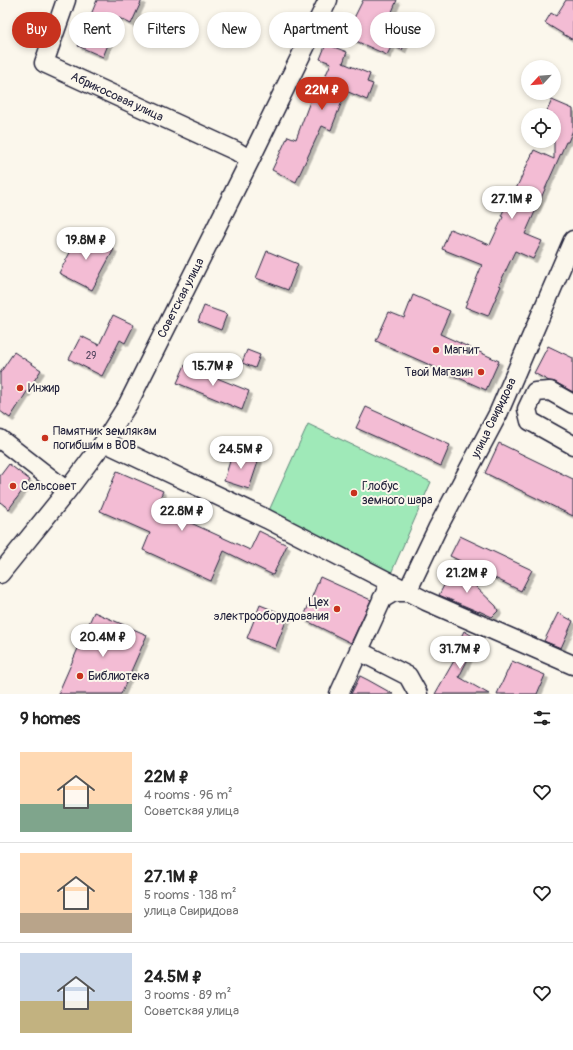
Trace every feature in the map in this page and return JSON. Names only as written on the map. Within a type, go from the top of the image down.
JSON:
[{"type":"street","name":"Абрикосовая улица","points":[[66,0],[44,63],[236,151],[250,160]]},
{"type":"street","name":"Советская улица","points":[[2,568],[68,491],[109,435],[128,404],[328,0]]},
{"type":"street","name":"улица Свиридова","points":[[411,584],[437,529],[498,414],[573,240]]},
{"type":"street","points":[[573,404],[550,391],[535,392],[527,409],[530,421],[573,445]]},
{"type":"street","points":[[109,435],[122,450]]},
{"type":"street","points":[[0,439],[68,491]]},
{"type":"street","points":[[92,458],[102,452],[113,449],[122,450],[268,519],[382,578],[411,584],[426,601],[573,665]]},
{"type":"street","points":[[339,694],[382,599],[382,578]]},
{"type":"street","points":[[382,599],[411,584]]},
{"type":"street","points":[[359,651],[408,676],[418,694]]},
{"type":"green space","points":[[308,424],[431,482],[389,578],[267,515]]},
{"type":"building","points":[[97,0],[142,0],[136,12],[133,12],[133,20],[131,24],[125,21],[125,12],[92,12]]},
{"type":"building","points":[[363,0],[397,0],[392,12],[370,12],[370,47],[362,44],[362,12],[357,12]]},
{"type":"building","points":[[566,0],[573,0],[573,40],[545,23],[551,13],[556,16]]},
{"type":"building","points":[[83,48],[107,48],[103,57]]},
{"type":"building","points":[[324,48],[336,48],[347,52],[343,63],[370,74],[367,82],[373,84],[367,100],[346,91],[331,130],[322,126],[296,182],[272,170],[288,136],[296,139],[312,96],[316,98],[331,63],[320,59]]},
{"type":"building","points":[[372,48],[390,48],[387,55]]},
{"type":"building","points":[[552,100],[573,109],[573,130],[568,142],[566,142],[525,234],[542,241],[533,259],[515,251],[499,285],[501,286],[488,316],[465,307],[482,265],[442,249],[450,229],[490,245],[513,190],[515,191],[534,150],[554,159],[554,148],[561,148],[561,108],[548,108]]},
{"type":"building","points":[[81,232],[114,249],[92,290],[59,273]]},
{"type":"building","points":[[267,251],[298,264],[288,290],[256,278]]},
{"type":"building","name":"Магнит","points":[[413,295],[450,311],[440,334],[499,361],[486,390],[376,341],[389,312],[404,318]]},
{"type":"building","points":[[204,306],[227,314],[221,330],[198,321]]},
{"type":"building","points":[[113,315],[134,325],[125,343],[120,340],[102,376],[69,359],[81,336],[99,345]]},
{"type":"building","points":[[548,346],[573,358],[573,392],[534,373]]},
{"type":"building","points":[[247,350],[260,355],[255,368],[242,363]]},
{"type":"building","points":[[14,352],[41,370],[10,418],[0,411],[0,373]]},
{"type":"building","points":[[185,365],[249,391],[242,410],[177,383]]},
{"type":"building","points":[[366,407],[450,445],[441,466],[356,428]]},
{"type":"building","points":[[499,443],[573,479],[573,516],[485,473]]},
{"type":"building","points":[[233,451],[259,459],[249,489],[224,481]]},
{"type":"building","name":"Сельсовет","points":[[9,464],[30,480],[9,509],[0,502],[0,476]]},
{"type":"building","points":[[117,471],[163,491],[156,507],[250,550],[259,531],[287,545],[273,575],[224,551],[211,581],[143,550],[150,533],[100,511]]},
{"type":"building","points":[[460,536],[532,570],[521,591],[450,556]]},
{"type":"building","points":[[454,566],[496,606],[498,611],[492,617],[439,595]]},
{"type":"building","name":"Цех электрооборудования","points":[[320,577],[371,600],[351,643],[303,619]]},
{"type":"building","points":[[260,605],[288,616],[275,649],[247,638]]},
{"type":"building","points":[[94,612],[147,635],[121,694],[58,694]]},
{"type":"building","points":[[558,613],[573,621],[561,648],[544,641]]},
{"type":"building","points":[[464,631],[478,639],[459,677],[489,694],[435,694],[459,652],[455,649]]},
{"type":"building","points":[[512,661],[545,675],[537,694],[497,694]]},
{"type":"building","points":[[360,676],[368,680],[393,694],[351,694]]},
{"type":"place","name":"Магнит","points":[[436,350]]},
{"type":"place","name":"Твой Магазин","points":[[481,372]]},
{"type":"place","name":"Инжир","points":[[20,388]]},
{"type":"place","name":"Памятник землякам погибшим в ВОВ","points":[[45,438]]},
{"type":"place","name":"Сельсовет","points":[[13,486]]},
{"type":"place","name":"Глобус земного шара","points":[[354,493]]},
{"type":"place","name":"Цех электрооборудования","points":[[337,609]]},
{"type":"place","name":"Библиотека","points":[[80,676]]}]
